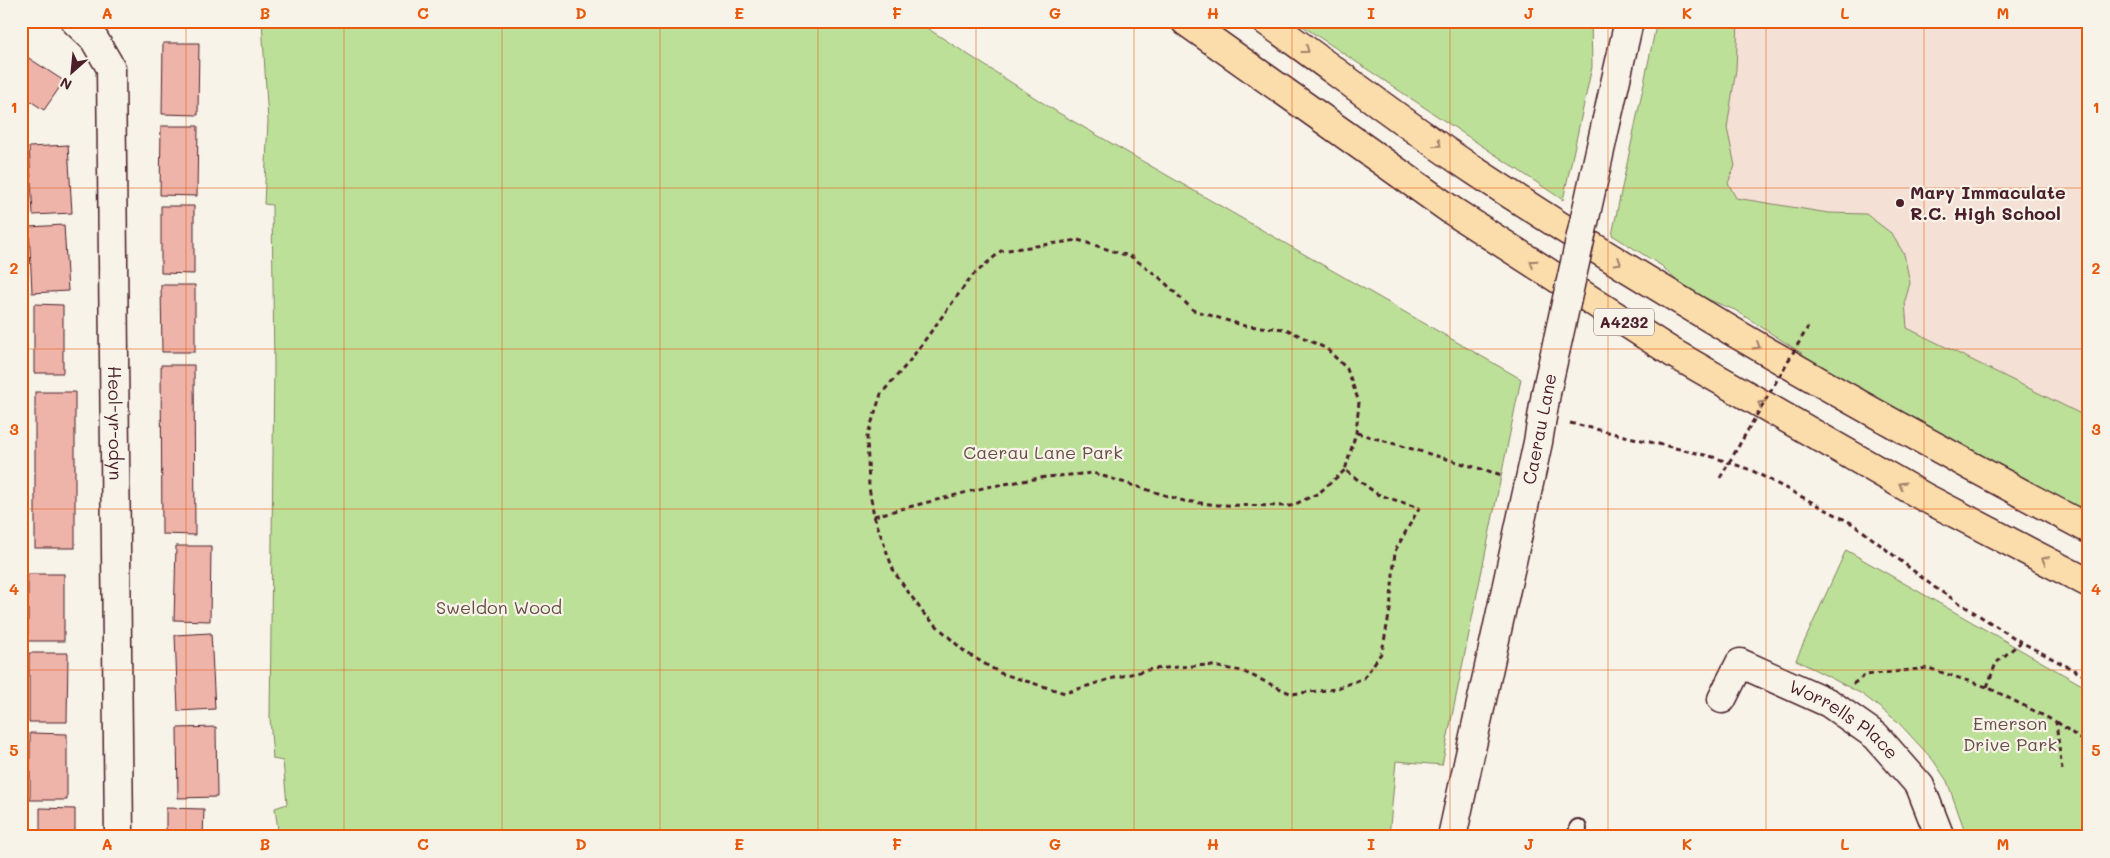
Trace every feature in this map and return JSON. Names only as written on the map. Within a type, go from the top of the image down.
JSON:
[{"type":"main road","name":"A4232","points":[[1185,21],[1451,210],[1673,353],[1924,497],[2089,583]]},
{"type":"main road","name":"A4232","points":[[1266,21],[1474,171],[1692,309],[1947,454],[2089,529]]},
{"type":"street","name":"Heol-yr-odyn","points":[[75,21],[94,39],[111,68],[119,837]]},
{"type":"street","name":"Caerau Lane","points":[[1452,837],[1538,442],[1546,393],[1629,21]]},
{"type":"street","name":"Worrells Place","points":[[1722,699],[1740,663],[1829,703],[1876,736],[1920,786],[1940,837]]},
{"type":"path","points":[[874,516],[987,486],[1046,477],[1093,473],[1129,482],[1184,501],[1291,506],[1318,493],[1345,470],[1356,434],[1359,402],[1347,369],[1327,349],[1286,329],[1245,326],[1193,310],[1160,278],[1132,257],[1078,240],[1001,251],[971,277],[908,363],[881,394],[867,437],[869,487],[874,516],[894,572],[924,614],[965,652],[1000,673],[1065,692],[1152,669],[1207,665],[1242,671],[1292,694],[1335,689],[1364,678],[1382,652],[1390,610],[1395,551],[1419,508],[1378,494],[1345,470]]},
{"type":"path","points":[[1720,478],[1808,327]]},
{"type":"path","points":[[1538,442],[1566,422],[1713,457],[1751,470],[1855,525],[1934,587],[2021,642],[2089,678]]},
{"type":"path","points":[[1356,434],[1529,482]]},
{"type":"path","points":[[1987,687],[1996,662],[2021,642]]},
{"type":"path","points":[[1829,703],[1866,675],[1928,668],[1987,687],[2056,722],[2079,738],[2089,742]]},
{"type":"path","points":[[2056,722],[2062,770]]},
{"type":"shaded area","name":"Mary Immaculate R.C. High School","points":[[1722,21],[2089,21],[2089,418],[1906,328],[1712,221]]},
{"type":"green space","points":[[262,21],[916,21],[1057,112],[1521,379],[1442,765],[1396,761],[1389,837],[279,837],[275,808],[287,804],[283,761],[273,759],[270,718],[274,365],[272,205],[264,204],[268,121]]},
{"type":"green space","points":[[1295,21],[1591,21],[1592,67],[1563,200]]},
{"type":"green space","points":[[1657,21],[1738,21],[1736,69],[1727,128],[1735,166],[1728,183],[1736,198],[1828,213],[1866,214],[1891,233],[1904,254],[1910,283],[1905,301],[1907,328],[2089,418],[2089,514],[1905,414],[1801,363],[1803,354],[1735,310],[1686,291],[1662,266],[1612,235]]},
{"type":"green space","name":"Emerson Drive Park","points":[[1846,550],[2089,689],[2089,837],[1967,837],[1947,781],[1933,760],[1897,721],[1862,694],[1796,660]]},
{"type":"building","points":[[158,21],[196,21],[196,24],[158,24]]},
{"type":"building","points":[[163,43],[199,43],[198,115],[162,114]]},
{"type":"building","points":[[21,53],[64,81],[44,110],[21,95]]},
{"type":"building","points":[[161,126],[198,126],[197,196],[160,195]]},
{"type":"building","points":[[68,145],[72,213],[33,215],[29,147]]},
{"type":"building","points":[[161,206],[194,206],[194,274],[161,273]]},
{"type":"building","points":[[64,225],[68,291],[32,293],[29,227]]},
{"type":"building","points":[[161,285],[195,285],[195,352],[162,352]]},
{"type":"building","points":[[34,304],[63,305],[63,373],[34,373]]},
{"type":"building","points":[[161,365],[194,365],[195,535],[162,534]]},
{"type":"building","points":[[35,392],[75,392],[75,548],[35,548]]},
{"type":"building","points":[[176,546],[211,546],[210,621],[174,620]]},
{"type":"building","points":[[28,574],[64,574],[64,641],[28,641]]},
{"type":"building","points":[[211,633],[215,709],[178,711],[175,635]]},
{"type":"building","points":[[29,653],[68,653],[67,722],[29,722]]},
{"type":"building","points":[[216,727],[217,797],[178,798],[177,728]]},
{"type":"building","points":[[30,733],[67,734],[67,800],[30,800]]},
{"type":"building","points":[[40,808],[75,809],[75,837],[40,837]]},
{"type":"building","points":[[166,808],[204,809],[203,837],[166,837]]},
{"type":"place","name":"Mary Immaculate R.C. High School","points":[[1900,203]]},
{"type":"park label","name":"Caerau Lane Park","points":[[1043,453]]},
{"type":"park label","name":"Sweldon Wood","points":[[499,608]]}]
